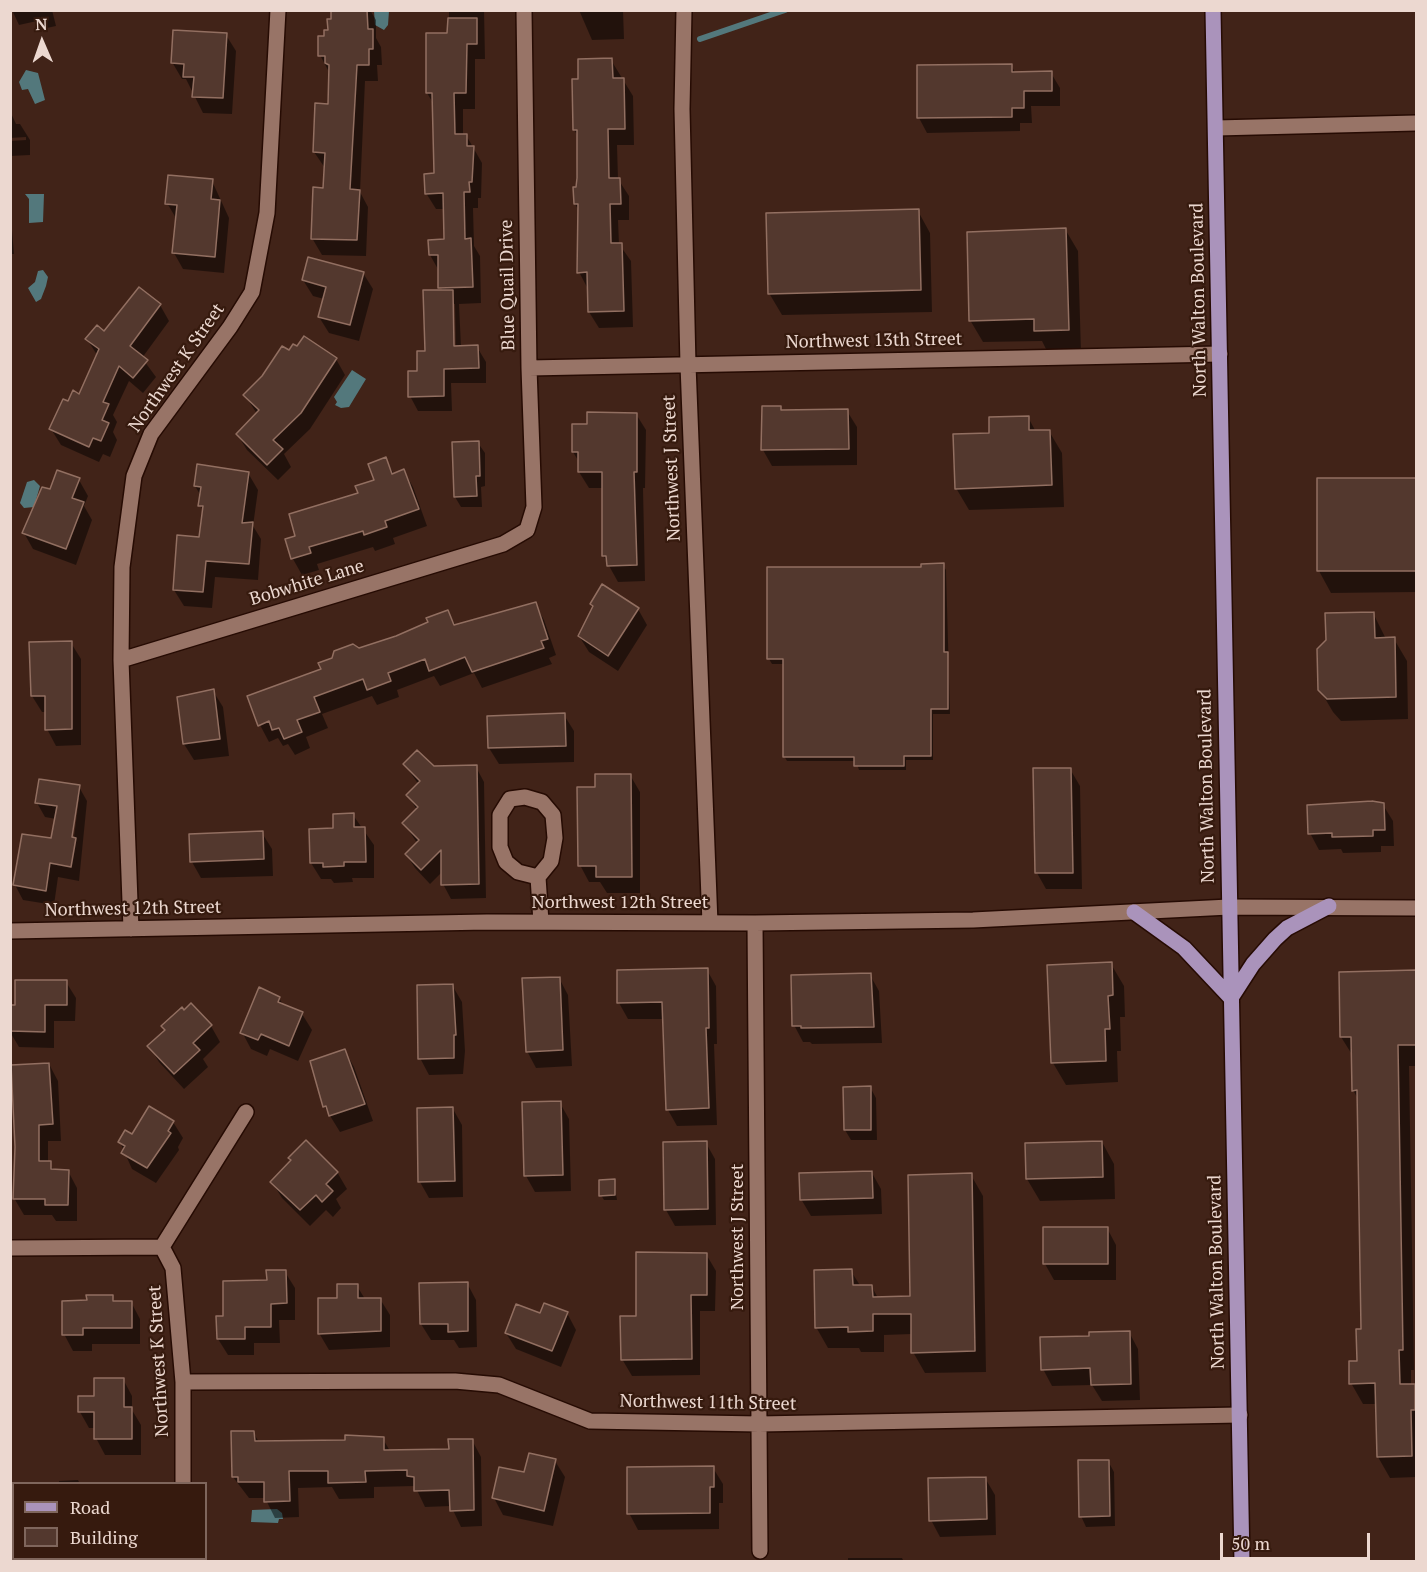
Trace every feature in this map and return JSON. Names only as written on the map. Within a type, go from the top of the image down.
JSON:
[{"type":"main road","name":"North Walton Boulevard","points":[[1213,10],[1242,1562]]},
{"type":"main road","points":[[1134,912],[1184,948],[1231,998],[1253,964],[1275,939],[1287,928],[1329,906]]},
{"type":"street","name":"Northwest K Street","points":[[131,929],[121,660],[122,567],[134,476],[151,434],[230,327],[252,291],[267,213],[278,10]]},
{"type":"street","name":"Blue Quail Drive","points":[[504,544],[527,530],[534,507],[529,368],[524,10]]},
{"type":"street","name":"Northwest J Street","points":[[684,10],[682,109],[688,365],[710,923]]},
{"type":"street","points":[[1216,128],[1416,123]]},
{"type":"street","name":"Northwest 13th Street","points":[[529,368],[1220,354]]},
{"type":"street","name":"Bobwhite Lane","points":[[121,660],[504,544]]},
{"type":"street","points":[[538,877],[518,872],[506,862],[500,847],[500,815],[510,799],[525,797],[542,802],[553,815],[555,838],[550,861],[538,877],[541,922]]},
{"type":"street","name":"Northwest 12th Street","points":[[10,931],[541,922],[755,923],[974,920],[1228,907],[1416,908]]},
{"type":"street","name":"Northwest J Street","points":[[755,923],[760,1551]]},
{"type":"street","points":[[10,1248],[162,1247],[246,1112]]},
{"type":"street","name":"Northwest K Street","points":[[162,1247],[173,1268],[183,1382],[183,1482]]},
{"type":"street","name":"Northwest 11th Street","points":[[183,1382],[455,1381],[499,1385],[590,1421],[759,1424],[1240,1415]]},
{"type":"water","points":[[374,11],[389,11],[388,25],[384,30],[375,25]]},
{"type":"water","points":[[26,70],[38,73],[45,100],[35,104],[28,89],[22,90],[19,82]]},
{"type":"water","points":[[25,194],[44,194],[43,222],[29,223],[29,199]]},
{"type":"water","points":[[43,270],[48,277],[41,299],[36,302],[28,288],[35,282],[38,271]]},
{"type":"water","points":[[352,370],[366,379],[349,407],[341,408],[335,405],[337,402],[334,397]]},
{"type":"water","points":[[34,480],[40,486],[34,507],[24,508],[20,503],[27,482]]},
{"type":"water","points":[[277,1509],[282,1513],[283,1519],[279,1519],[278,1523],[251,1522],[252,1510]]},
{"type":"building","points":[[331,10],[367,10],[368,29],[373,29],[373,49],[369,49],[369,65],[357,65],[350,189],[360,190],[357,240],[311,239],[313,187],[323,188],[325,153],[313,152],[315,103],[328,104],[329,65],[325,63],[325,56],[318,56],[318,36],[324,36],[324,30],[328,30],[327,19],[331,19]]},
{"type":"building","points":[[448,18],[477,18],[477,44],[467,44],[466,93],[454,93],[455,134],[467,134],[467,146],[474,146],[472,182],[469,182],[470,192],[464,192],[465,239],[471,238],[473,287],[438,288],[438,255],[429,255],[428,240],[444,239],[443,193],[425,194],[424,174],[434,173],[432,93],[426,93],[426,33],[447,33]]},
{"type":"building","points":[[173,30],[227,33],[223,98],[192,97],[194,77],[183,77],[184,64],[171,63]]},
{"type":"building","points":[[612,58],[613,78],[624,78],[625,129],[608,129],[609,178],[620,178],[621,204],[610,204],[611,243],[622,243],[624,311],[588,312],[587,272],[577,273],[578,204],[574,204],[573,187],[576,187],[577,178],[577,130],[573,130],[572,79],[578,79],[578,59]]},
{"type":"building","points":[[1012,64],[1012,72],[1052,71],[1052,91],[1024,91],[1024,108],[1012,108],[1012,117],[917,118],[917,65]]},
{"type":"building","points":[[168,175],[213,179],[211,199],[220,200],[215,257],[172,253],[177,205],[165,204]]},
{"type":"building","points":[[919,209],[921,290],[768,294],[766,213]]},
{"type":"building","points":[[1066,228],[1069,330],[1034,331],[1034,319],[969,321],[967,232]]},
{"type":"building","points":[[308,257],[364,272],[350,325],[318,317],[326,287],[302,280]]},
{"type":"building","points":[[139,287],[161,304],[130,346],[148,360],[133,378],[119,366],[103,402],[109,404],[102,420],[109,423],[101,441],[93,438],[89,447],[49,429],[63,399],[68,401],[73,390],[79,394],[99,349],[85,339],[97,325],[104,331]]},
{"type":"building","points":[[423,290],[453,290],[454,346],[478,345],[479,368],[444,369],[444,396],[408,397],[408,371],[417,371],[417,351],[425,351]]},
{"type":"building","points":[[304,336],[337,358],[301,413],[273,440],[283,449],[267,465],[236,434],[259,410],[243,395],[262,376],[282,346],[289,350],[293,344],[297,346]]},
{"type":"building","points":[[762,406],[781,406],[781,410],[848,409],[849,449],[761,450]]},
{"type":"building","points":[[587,412],[637,413],[637,472],[634,472],[637,565],[607,566],[606,556],[602,556],[602,472],[578,472],[578,452],[572,452],[572,424],[587,424]]},
{"type":"building","points":[[1029,416],[1029,430],[1050,430],[1052,485],[955,489],[953,434],[989,433],[989,417]]},
{"type":"building","points":[[479,441],[480,476],[476,476],[477,496],[454,497],[452,442]]},
{"type":"building","points":[[386,457],[392,474],[404,469],[419,509],[385,521],[387,527],[364,535],[363,531],[309,547],[311,553],[291,559],[285,539],[295,536],[289,514],[358,493],[355,486],[374,480],[368,464]]},
{"type":"building","points":[[197,464],[249,472],[242,523],[253,522],[249,564],[206,561],[203,592],[173,590],[177,535],[199,537],[203,506],[198,506],[201,487],[194,486]]},
{"type":"building","points":[[57,470],[80,478],[72,498],[84,502],[66,549],[22,533],[42,487],[50,489]]},
{"type":"building","points":[[1317,478],[1416,478],[1416,571],[1317,571]]},
{"type":"building","points":[[944,563],[944,652],[948,652],[948,709],[931,709],[931,756],[904,756],[904,766],[854,766],[854,757],[783,757],[783,659],[767,659],[767,567],[921,567],[921,564]]},
{"type":"building","points":[[602,584],[639,608],[608,656],[578,636],[593,606],[590,604]]},
{"type":"building","points":[[536,602],[548,639],[541,641],[544,648],[472,672],[465,657],[429,671],[425,659],[388,673],[391,681],[367,690],[363,679],[314,697],[320,712],[297,720],[302,732],[284,739],[279,728],[272,730],[269,721],[258,726],[247,696],[321,669],[318,663],[332,658],[334,651],[353,644],[359,648],[396,636],[428,622],[426,618],[448,610],[454,625]]},
{"type":"building","points":[[1374,612],[1375,638],[1395,637],[1396,697],[1327,699],[1318,690],[1317,649],[1326,640],[1325,613]]},
{"type":"building","points":[[72,641],[72,729],[45,730],[45,696],[31,696],[29,642]]},
{"type":"building","points":[[214,689],[220,739],[183,744],[177,697]]},
{"type":"building","points":[[565,713],[566,746],[488,748],[487,716]]},
{"type":"building","points":[[417,750],[434,766],[477,765],[479,884],[441,885],[441,850],[421,870],[405,854],[419,840],[402,823],[418,807],[406,795],[420,781],[403,764]]},
{"type":"building","points":[[1033,768],[1071,768],[1073,873],[1035,873]]},
{"type":"building","points":[[595,774],[631,774],[632,877],[596,877],[596,866],[578,866],[577,787],[595,787]]},
{"type":"building","points":[[39,779],[80,785],[72,837],[76,838],[71,867],[50,863],[46,891],[13,885],[22,834],[51,838],[57,806],[35,803]]},
{"type":"building","points":[[1372,801],[1384,803],[1385,830],[1373,830],[1373,836],[1332,837],[1332,833],[1308,834],[1307,805]]},
{"type":"building","points":[[354,813],[354,827],[365,827],[366,862],[344,862],[344,866],[323,867],[323,863],[310,863],[309,829],[333,828],[333,814]]},
{"type":"building","points":[[263,831],[264,859],[190,862],[189,834]]},
{"type":"building","points":[[1112,962],[1113,995],[1108,996],[1110,1029],[1105,1029],[1106,1061],[1051,1063],[1047,965]]},
{"type":"building","points":[[708,968],[709,1028],[706,1028],[709,1108],[666,1110],[662,1002],[617,1003],[617,970]]},
{"type":"building","points":[[1416,970],[1416,1045],[1398,1045],[1403,1350],[1399,1350],[1400,1384],[1415,1384],[1415,1410],[1411,1410],[1412,1456],[1377,1457],[1375,1383],[1349,1384],[1349,1361],[1357,1361],[1356,1329],[1361,1329],[1357,1090],[1352,1091],[1351,1037],[1340,1037],[1339,972]]},
{"type":"building","points":[[871,973],[874,1027],[801,1028],[801,1026],[792,1026],[791,975]]},
{"type":"building","points":[[560,977],[563,1050],[526,1052],[522,978]]},
{"type":"building","points":[[15,980],[67,980],[67,1005],[45,1005],[45,1032],[10,1031],[10,1005],[15,1005]]},
{"type":"building","points":[[453,984],[456,1035],[454,1035],[454,1058],[418,1059],[417,985]]},
{"type":"building","points":[[259,987],[280,997],[278,1002],[303,1012],[289,1046],[261,1034],[258,1040],[240,1033]]},
{"type":"building","points":[[191,1003],[212,1025],[193,1043],[200,1050],[174,1074],[147,1046],[165,1030],[161,1026],[182,1007],[184,1010]]},
{"type":"building","points":[[345,1049],[365,1104],[329,1116],[326,1106],[323,1107],[310,1061]]},
{"type":"building","points":[[49,1063],[53,1124],[39,1125],[39,1161],[51,1161],[51,1169],[69,1170],[68,1205],[45,1205],[45,1199],[13,1199],[15,1147],[11,1065]]},
{"type":"building","points":[[871,1086],[871,1130],[844,1130],[843,1087]]},
{"type":"building","points":[[561,1101],[563,1175],[524,1176],[522,1102]]},
{"type":"building","points":[[149,1106],[174,1121],[168,1131],[171,1133],[147,1168],[121,1153],[125,1146],[118,1142],[125,1130],[132,1134]]},
{"type":"building","points":[[453,1107],[455,1181],[418,1182],[417,1108]]},
{"type":"building","points":[[306,1140],[338,1172],[326,1184],[333,1191],[322,1202],[316,1195],[300,1210],[270,1182],[291,1160],[288,1158]]},
{"type":"building","points":[[707,1141],[708,1209],[664,1210],[663,1142]]},
{"type":"building","points":[[1102,1141],[1103,1177],[1026,1179],[1025,1143]]},
{"type":"building","points":[[872,1171],[873,1198],[800,1200],[799,1173]]},
{"type":"building","points":[[972,1173],[975,1351],[911,1353],[911,1314],[873,1314],[873,1331],[848,1332],[848,1327],[815,1328],[814,1270],[852,1269],[853,1285],[872,1285],[873,1297],[910,1296],[908,1175]]},
{"type":"building","points":[[615,1179],[615,1195],[599,1196],[599,1180]]},
{"type":"building","points":[[1043,1227],[1108,1227],[1108,1264],[1043,1264]]},
{"type":"building","points":[[636,1252],[707,1253],[707,1295],[691,1295],[692,1359],[621,1360],[620,1316],[636,1316]]},
{"type":"building","points":[[266,1270],[286,1270],[287,1303],[271,1304],[271,1327],[245,1327],[245,1339],[217,1339],[216,1316],[223,1316],[223,1281],[267,1280]]},
{"type":"building","points":[[468,1282],[468,1331],[448,1332],[448,1324],[420,1324],[419,1283]]},
{"type":"building","points":[[337,1284],[358,1284],[358,1298],[381,1298],[381,1331],[318,1334],[318,1298],[337,1298]]},
{"type":"building","points":[[86,1295],[113,1295],[113,1301],[132,1301],[132,1328],[83,1328],[83,1335],[62,1335],[62,1301],[87,1300]]},
{"type":"building","points":[[544,1303],[568,1312],[552,1351],[505,1333],[516,1304],[540,1313]]},
{"type":"building","points":[[1130,1331],[1131,1384],[1091,1385],[1090,1368],[1041,1370],[1040,1337],[1089,1336],[1089,1332]]},
{"type":"building","points":[[94,1378],[124,1378],[124,1407],[132,1407],[132,1439],[94,1439],[94,1412],[78,1412],[78,1396],[94,1396]]},
{"type":"building","points":[[231,1431],[254,1431],[255,1441],[345,1440],[345,1435],[384,1437],[384,1450],[449,1449],[448,1439],[473,1439],[474,1510],[450,1511],[449,1490],[414,1491],[414,1477],[407,1476],[407,1470],[365,1471],[366,1482],[328,1483],[328,1471],[289,1471],[290,1501],[264,1502],[264,1482],[238,1482],[238,1477],[232,1477]]},
{"type":"building","points":[[529,1453],[556,1459],[544,1511],[492,1498],[499,1467],[524,1472]]},
{"type":"building","points":[[1078,1460],[1109,1460],[1110,1516],[1079,1517]]},
{"type":"building","points":[[714,1466],[714,1487],[710,1487],[710,1513],[627,1514],[627,1467]]},
{"type":"building","points":[[986,1477],[987,1519],[929,1521],[928,1478]]},
{"type":"waterway","points":[[700,39],[785,10]]}]
